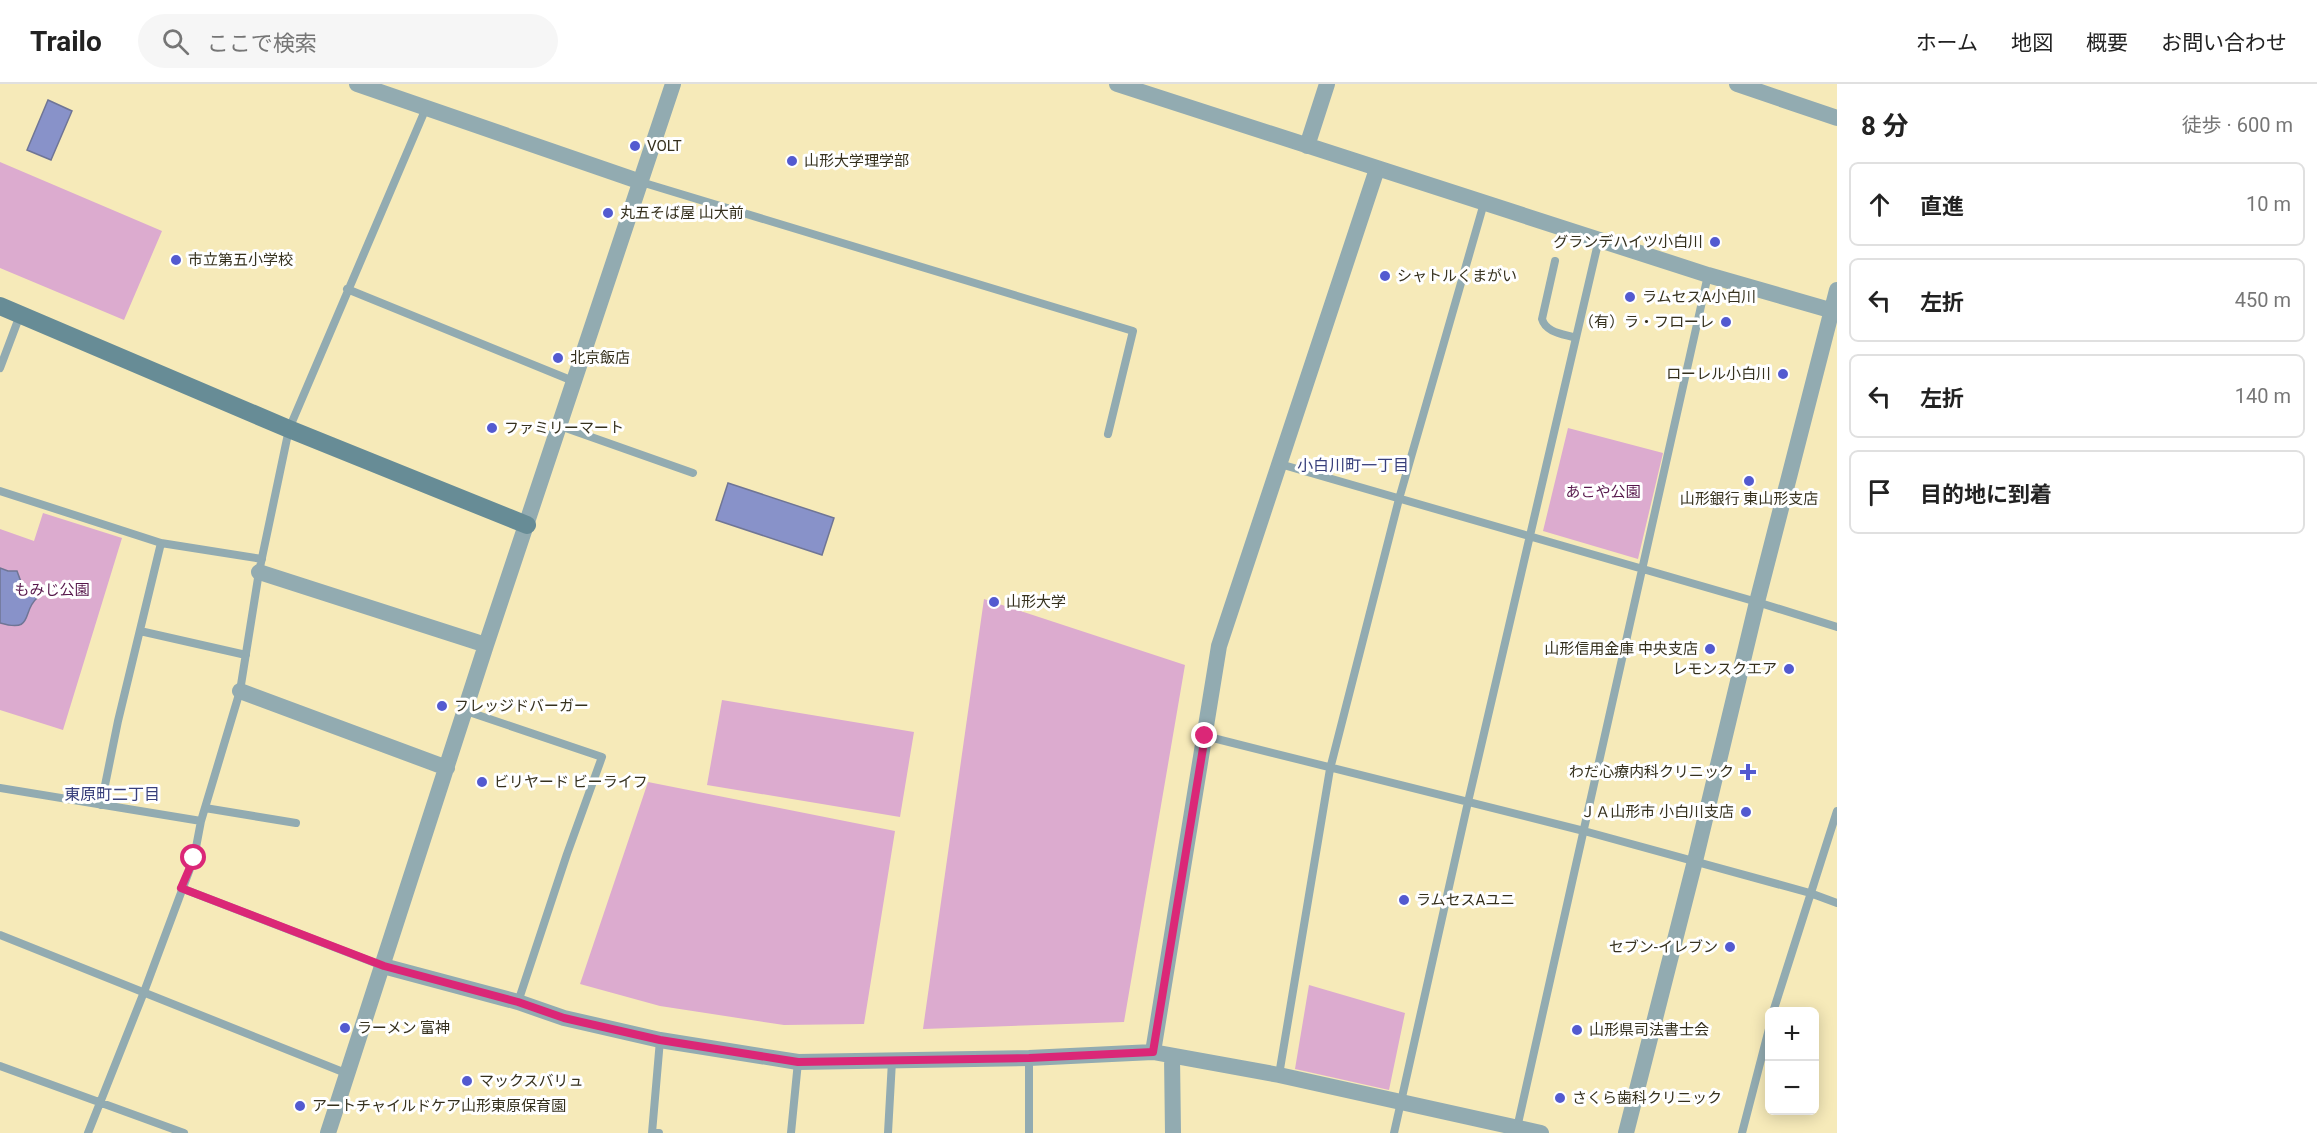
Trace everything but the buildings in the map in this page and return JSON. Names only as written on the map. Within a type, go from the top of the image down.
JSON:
[{"type":"street","points":[[357,84],[397,94],[426,108],[641,182]]},
{"type":"street","points":[[328,1133],[384,966],[486,645],[673,84]]},
{"type":"street","points":[[1117,84],[1708,275],[1835,312]]},
{"type":"street","points":[[1307,146],[1327,84]]},
{"type":"street","points":[[1737,84],[1837,118]]},
{"type":"street","points":[[1153,1052],[1219,646],[1377,169]]},
{"type":"street","points":[[1626,1133],[1695,861],[1757,602],[1835,312],[1837,290]]},
{"type":"street","points":[[0,306],[289,429],[527,525]]},
{"type":"street","points":[[261,565],[486,645]]},
{"type":"street","points":[[240,691],[447,768]]},
{"type":"street","points":[[384,966],[518,1002],[564,1018],[660,1040],[798,1062],[1029,1058],[1153,1052],[1279,1075],[1541,1133]]},
{"type":"street","points":[[1172,1056],[1173,1133]]},
{"type":"lane","points":[[88,1133],[194,858],[201,820],[240,691],[261,565],[289,429],[426,108]]},
{"type":"lane","points":[[641,182],[1133,331],[1108,434]]},
{"type":"lane","points":[[1279,1075],[1330,769],[1399,499],[1484,203]]},
{"type":"lane","points":[[1394,1133],[1468,802],[1599,239]]},
{"type":"lane","points":[[1555,261],[1542,319],[1543,324],[1547,328],[1576,338]]},
{"type":"lane","points":[[1517,1128],[1708,275]]},
{"type":"lane","points":[[347,289],[573,381]]},
{"type":"lane","points":[[0,368],[20,315]]},
{"type":"lane","points":[[560,426],[693,473]]},
{"type":"lane","points":[[1280,464],[1643,568],[1837,627]]},
{"type":"lane","points":[[0,491],[161,543],[261,565]]},
{"type":"lane","points":[[101,804],[161,543]]},
{"type":"lane","points":[[140,631],[246,655]]},
{"type":"lane","points":[[466,711],[602,757],[518,1002]]},
{"type":"lane","points":[[1205,736],[1584,831],[1810,893],[1837,903]]},
{"type":"lane","points":[[0,788],[201,820]]},
{"type":"lane","points":[[205,808],[296,823]]},
{"type":"lane","points":[[1774,1007],[1837,811]]},
{"type":"lane","points":[[181,888],[384,966]]},
{"type":"lane","points":[[0,934],[348,1074]]},
{"type":"lane","points":[[659,1133],[652,1132],[660,1040]]},
{"type":"lane","points":[[1742,1133],[1765,1043]]},
{"type":"lane","points":[[1029,1058],[1029,1133]]},
{"type":"lane","points":[[888,1133],[892,1061]]},
{"type":"lane","points":[[791,1133],[798,1062]]},
{"type":"lane","points":[[0,1066],[184,1133]]},
{"type":"green space","points":[[0,162],[162,231],[124,320],[0,268]]},
{"type":"green space","name":"あこや公園","points":[[1568,428],[1663,453],[1638,559],[1543,531]]},
{"type":"green space","name":"もみじ公園","points":[[43,513],[122,538],[63,730],[0,710],[0,529],[34,541]]},
{"type":"green space","points":[[984,599],[1185,665],[1124,1022],[923,1029]]},
{"type":"green space","points":[[722,700],[914,732],[900,817],[707,785]]},
{"type":"green space","points":[[648,782],[895,831],[864,1024],[784,1025],[660,1006],[580,984]]},
{"type":"green space","points":[[1309,985],[1405,1013],[1389,1090],[1295,1069]]},
{"type":"water","points":[[48,100],[72,111],[51,160],[27,150]]},
{"type":"water","points":[[728,483],[834,518],[822,555],[716,520]]},
{"type":"water","points":[[0,568],[17,571],[24,590],[34,592],[37,598],[29,609],[26,620],[18,625],[0,623]]},
{"type":"place","name":"VOLT","points":[[635,146]]},
{"type":"place","name":"山形大学理学部","points":[[792,161]]},
{"type":"place","name":"丸五そば屋 山大前","points":[[608,213]]},
{"type":"place","name":"グランデハイツ小白川","points":[[1715,242]]},
{"type":"place","name":"市立第五小学校","points":[[176,260]]},
{"type":"place","name":"シャトルくまがい","points":[[1385,276]]},
{"type":"place","name":"ラムセスA小白川","points":[[1630,297]]},
{"type":"place","name":"（有）ラ・フローレ","points":[[1726,322]]},
{"type":"place","name":"北京飯店","points":[[558,358]]},
{"type":"place","name":"ローレル小白川","points":[[1783,374]]},
{"type":"place","name":"ファミリーマート","points":[[492,428]]},
{"type":"place","name":"山形銀行 東山形支店","points":[[1749,481]]},
{"type":"place","name":"山形大学","points":[[994,602]]},
{"type":"place","name":"山形信用金庫 中央支店","points":[[1710,649]]},
{"type":"place","name":"レモンスクエア","points":[[1789,669]]},
{"type":"place","name":"フレッジドバーガー","points":[[442,706]]},
{"type":"place","name":"わだ心療内科クリニック","points":[[1748,772]]},
{"type":"place","name":"ビリヤード ビーライフ","points":[[482,782]]},
{"type":"place","name":"ＪＡ山形市 小白川支店","points":[[1746,812]]},
{"type":"place","name":"ラムセスAユニ","points":[[1404,900]]},
{"type":"place","name":"セブン-イレブン","points":[[1730,947]]},
{"type":"place","name":"ラーメン 富神","points":[[345,1028]]},
{"type":"place","name":"山形県司法書士会","points":[[1577,1030]]},
{"type":"place","name":"マックスバリュ","points":[[467,1081]]},
{"type":"place","name":"さくら歯科クリニック","points":[[1560,1098]]},
{"type":"place","name":"アートチャイルドケア山形東原保育園","points":[[300,1106]]},
{"type":"district","name":"小白川町一丁目","points":[[1353,465]]},
{"type":"district","name":"東原町二丁目","points":[[112,794]]},
{"type":"route","points":[[194,858],[181,888],[384,966],[518,1002],[564,1018],[660,1040],[798,1062],[1029,1058],[1153,1052],[1205,736]]}]
